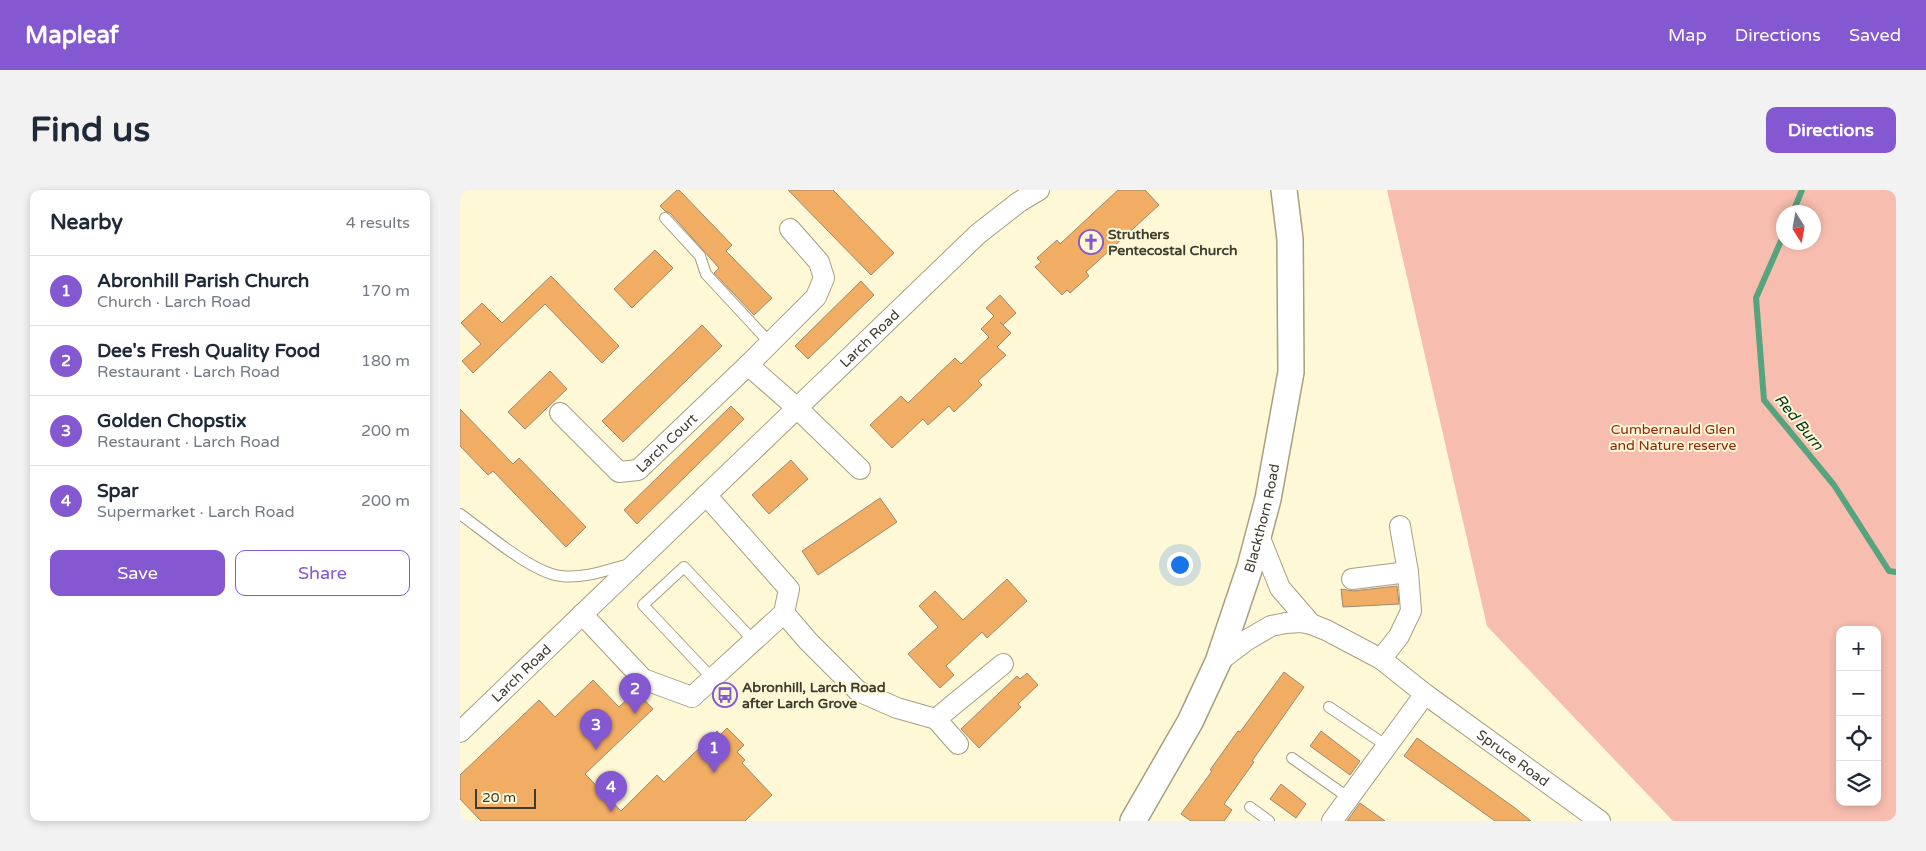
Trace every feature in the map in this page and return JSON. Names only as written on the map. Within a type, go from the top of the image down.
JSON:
[{"type":"street","name":"Larch Road","points":[[460,732],[978,234],[1018,202],[1039,190]]},
{"type":"street","name":"Blackthorn Road","points":[[1133,821],[1190,722],[1218,662],[1250,566],[1268,499],[1291,372],[1290,239],[1284,190]]},
{"type":"street","name":"Larch Court","points":[[560,414],[619,472],[638,470],[816,297],[824,278],[819,262],[790,229]]},
{"type":"street","points":[[748,365],[797,408],[860,469]]},
{"type":"street","points":[[582,614],[643,679],[692,697],[784,613],[789,589],[706,495]]},
{"type":"street","points":[[1381,659],[1399,636],[1412,611],[1400,526]]},
{"type":"street","name":"Spruce Road","points":[[1259,536],[1280,588],[1311,624]]},
{"type":"street","points":[[1352,579],[1408,572]]},
{"type":"street","points":[[784,613],[808,641],[858,691],[897,708],[936,719],[958,744]]},
{"type":"street","name":"Spruce Road","points":[[1218,662],[1247,640],[1271,626],[1286,622],[1311,624],[1326,630],[1381,659],[1425,694],[1600,821]]},
{"type":"street","points":[[936,719],[1003,664]]},
{"type":"street","points":[[1332,821],[1425,694]]},
{"type":"lane","points":[[665,218],[700,256],[706,274],[770,343]]},
{"type":"lane","points":[[460,514],[529,564],[560,576],[590,574],[636,562]]},
{"type":"lane","points":[[712,678],[643,605],[684,567],[753,640]]},
{"type":"lane","points":[[1329,707],[1386,746]]},
{"type":"lane","points":[[1292,758],[1349,798]]},
{"type":"lane","points":[[1250,807],[1269,821]]},
{"type":"green space","name":"Cumbernauld Glen and Nature reserve","points":[[1387,190],[1896,190],[1896,821],[1673,821],[1487,626]]},
{"type":"building","points":[[677,190],[732,245],[726,251],[772,298],[754,315],[714,273],[719,268],[670,213],[660,206]]},
{"type":"building","points":[[788,190],[833,190],[894,253],[871,275]]},
{"type":"building","name":"Struthers Pentecostal Church","points":[[1118,190],[1145,190],[1159,205],[1086,272],[1089,276],[1070,293],[1067,290],[1062,295],[1035,267],[1041,262],[1037,258],[1057,240],[1060,244]]},
{"type":"building","points":[[655,250],[673,268],[632,308],[614,289]]},
{"type":"building","points":[[551,276],[619,346],[602,363],[545,304],[473,373],[462,361],[481,344],[461,323],[482,303],[502,323]]},
{"type":"building","points":[[861,281],[874,295],[808,359],[795,346]]},
{"type":"building","points":[[1000,295],[1016,313],[1003,325],[1011,333],[997,347],[1006,355],[978,381],[982,385],[954,412],[949,406],[928,425],[923,419],[892,448],[870,425],[901,396],[908,403],[955,358],[961,364],[989,337],[981,329],[994,316],[986,308]]},
{"type":"building","points":[[702,325],[722,346],[623,442],[602,421]]},
{"type":"building","points":[[550,371],[567,389],[525,429],[508,412]]},
{"type":"building","points":[[731,406],[744,419],[637,524],[624,510]]},
{"type":"building","points":[[460,409],[513,464],[519,458],[586,527],[566,547],[493,471],[488,475],[460,446]]},
{"type":"building","points":[[791,460],[808,479],[769,514],[752,495]]},
{"type":"building","points":[[880,498],[897,522],[818,575],[802,551]]},
{"type":"building","points":[[1007,579],[1027,601],[987,638],[982,632],[946,666],[954,675],[940,688],[908,654],[938,627],[919,606],[935,591],[963,620]]},
{"type":"building","points":[[1397,586],[1399,604],[1343,607],[1341,589],[1353,591]]},
{"type":"building","points":[[1284,672],[1304,687],[1224,804],[1232,810],[1224,821],[1191,821],[1181,814],[1238,731],[1240,732]]},
{"type":"building","points":[[1027,673],[1038,685],[1018,704],[1021,707],[979,748],[961,729],[1017,676],[1020,679]]},
{"type":"building","points":[[593,680],[619,707],[636,691],[653,709],[585,774],[621,811],[657,775],[664,782],[717,731],[720,735],[727,728],[744,745],[737,752],[745,760],[742,763],[772,795],[745,821],[481,821],[460,799],[460,775],[539,700],[555,717]]},
{"type":"building","points":[[1321,731],[1360,761],[1350,775],[1310,746]]},
{"type":"building","points":[[1417,738],[1531,821],[1495,821],[1404,756]]},
{"type":"building","points":[[1281,784],[1306,804],[1296,818],[1270,799]]},
{"type":"building","points":[[1360,803],[1385,821],[1347,821]]},
{"type":"waterway","name":"Red Burn","points":[[1796,205],[1802,190]]},
{"type":"waterway","name":"Red Burn","points":[[1777,250],[1756,298],[1764,400],[1834,485],[1889,571],[1896,572]]},
{"type":"place","name":"Struthers Pentecostal Church","points":[[1091,242]]},
{"type":"place","name":"Abronhill, Larch Road after Larch Grove","points":[[725,695]]},
{"type":"place","name":"Dee's Fresh Quality Food","points":[[635,714]]},
{"type":"place","name":"Golden Chopstix","points":[[596,750]]},
{"type":"place","name":"Abronhill Parish Church","points":[[714,773]]},
{"type":"place","name":"Spar","points":[[611,812]]}]
